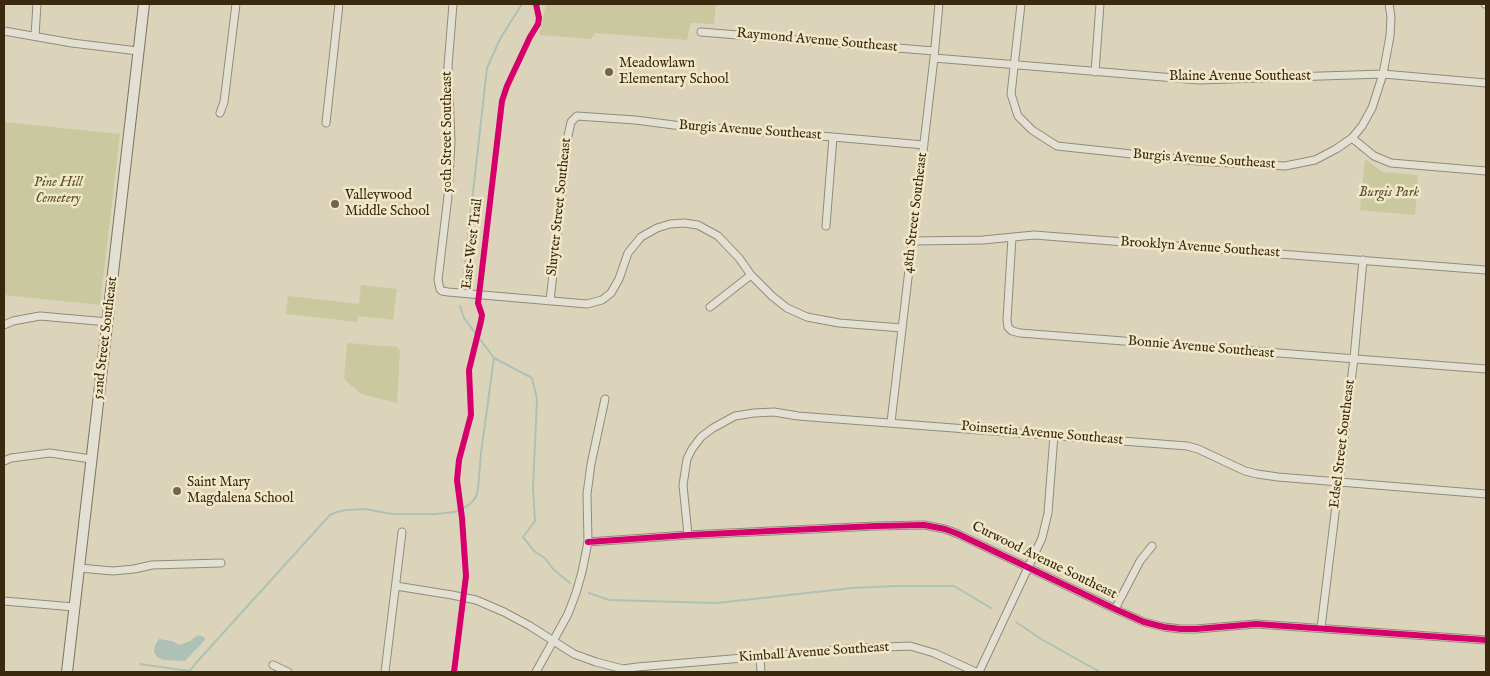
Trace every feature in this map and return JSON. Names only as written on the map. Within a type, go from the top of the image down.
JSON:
[{"type":"main road","name":"52nd Street Southeast","points":[[67,672],[144,4]]},
{"type":"street","points":[[35,36],[37,4]]},
{"type":"street","points":[[220,113],[224,102],[236,4]]},
{"type":"street","points":[[326,123],[339,4]]},
{"type":"street","name":"50th Street Southeast","points":[[454,4],[448,66],[451,141],[448,196],[438,280],[440,289],[448,292],[550,301]]},
{"type":"street","name":"48th Street Southeast","points":[[891,422],[939,4]]},
{"type":"street","name":"Burgis Avenue Southeast","points":[[1021,4],[1011,94],[1018,116],[1032,130],[1057,146],[1197,161],[1285,166],[1315,160],[1352,138]]},
{"type":"street","points":[[1096,72],[1100,4]]},
{"type":"street","points":[[1389,4],[1391,17],[1390,36],[1383,74],[1372,108],[1362,126],[1352,138],[1374,156],[1391,163],[1486,171]]},
{"type":"street","points":[[4,31],[72,43],[138,51]]},
{"type":"street","name":"Raymond Avenue Southeast","points":[[701,32],[934,55]]},
{"type":"street","name":"Blaine Avenue Southeast","points":[[934,55],[1015,65],[1199,80],[1383,74],[1486,83]]},
{"type":"street","name":"Burgis Avenue Southeast","points":[[577,116],[924,145]]},
{"type":"street","name":"Sluyter Street Southeast","points":[[550,301],[568,136],[571,122],[577,116]]},
{"type":"street","points":[[826,226],[833,137]]},
{"type":"street","points":[[550,301],[587,304],[602,300],[611,293],[619,280],[628,253],[641,237],[657,228],[670,224],[684,223],[698,225],[718,236],[739,258],[751,275],[787,308],[807,317],[902,328]]},
{"type":"street","name":"Brooklyn Avenue Southeast","points":[[913,241],[983,240],[1044,236],[1486,270]]},
{"type":"street","name":"Bonnie Avenue Southeast","points":[[1012,237],[1007,320],[1008,327],[1020,333],[1486,369]]},
{"type":"street","name":"Edsel Street Southeast","points":[[1321,628],[1364,260]]},
{"type":"street","points":[[710,307],[751,275]]},
{"type":"street","points":[[4,325],[13,321],[40,316],[108,322]]},
{"type":"street","points":[[536,672],[568,614],[576,593],[588,542],[587,494],[591,464],[605,400]]},
{"type":"street","name":"Poinsettia Avenue Southeast","points":[[688,535],[683,486],[685,466],[692,449],[701,437],[713,428],[735,416],[754,413],[774,412],[798,416],[1187,446],[1198,449],[1245,471],[1257,474],[1486,494]]},
{"type":"street","points":[[977,672],[1042,538],[1048,513],[1054,435]]},
{"type":"street","points":[[4,461],[11,458],[50,453],[91,459]]},
{"type":"street","name":"Curwood Avenue Southeast","points":[[588,542],[688,535],[924,525],[945,529],[958,534],[1144,622],[1181,629],[1256,624],[1486,640]]},
{"type":"street","points":[[385,672],[402,532]]},
{"type":"street","points":[[1115,609],[1140,561],[1152,546]]},
{"type":"street","points":[[79,568],[113,571],[152,565],[221,563]]},
{"type":"street","name":"Kimball Avenue Southeast","points":[[396,586],[476,600],[530,626],[574,654],[623,671],[637,667],[861,648],[910,646],[934,653],[977,672]]},
{"type":"street","points":[[4,601],[74,607]]},
{"type":"street","points":[[760,657],[761,672]]},
{"type":"street","points":[[273,665],[288,672]]},
{"type":"green space","points":[[546,4],[716,4],[714,24],[691,23],[687,40],[595,33],[591,39],[539,35]]},
{"type":"green space","name":"Pine Hill Cemetery","points":[[4,122],[120,134],[100,305],[4,295]]},
{"type":"green space","name":"Burgis Park","points":[[1365,159],[1382,172],[1418,175],[1415,215],[1360,210]]},
{"type":"green space","points":[[361,285],[397,289],[393,320],[358,316],[357,322],[286,314],[288,296],[359,304]]},
{"type":"green space","points":[[347,343],[397,347],[400,351],[397,403],[361,394],[344,379]]},
{"type":"shaded area","points":[[198,635],[204,637],[204,641],[185,661],[164,660],[157,657],[154,652],[155,645],[159,639],[172,641],[180,645]]},
{"type":"waterway","points":[[463,281],[487,68],[500,39],[522,4]]},
{"type":"waterway","points":[[460,306],[464,318],[494,358],[532,378],[537,399],[533,488],[535,521],[523,537],[534,551],[545,558],[553,569],[570,583]]},
{"type":"waterway","points":[[189,672],[330,515],[346,510],[365,509],[392,514],[436,514],[461,510],[471,503],[476,497],[478,489],[494,358]]},
{"type":"waterway","points":[[589,593],[609,600],[717,603],[852,588],[954,586],[991,608]]},
{"type":"waterway","points":[[1016,622],[1041,639],[1100,672]]},
{"type":"waterway","points":[[140,664],[189,671]]},
{"type":"cycle path","name":"East-West Trail","points":[[454,672],[466,576],[457,480],[459,460],[471,415],[469,370],[482,315],[478,303],[502,101],[507,86],[538,24],[539,18],[536,4]]},
{"type":"cycle path","points":[[588,542],[688,535],[924,525],[945,529],[958,534],[1115,609],[1144,622],[1164,627],[1196,629],[1256,624],[1486,640]]},
{"type":"place","name":"Meadowlawn Elementary School","points":[[609,72]]},
{"type":"place","name":"Valleywood Middle School","points":[[335,204]]},
{"type":"place","name":"Saint Mary Magdalena School","points":[[177,491]]}]
